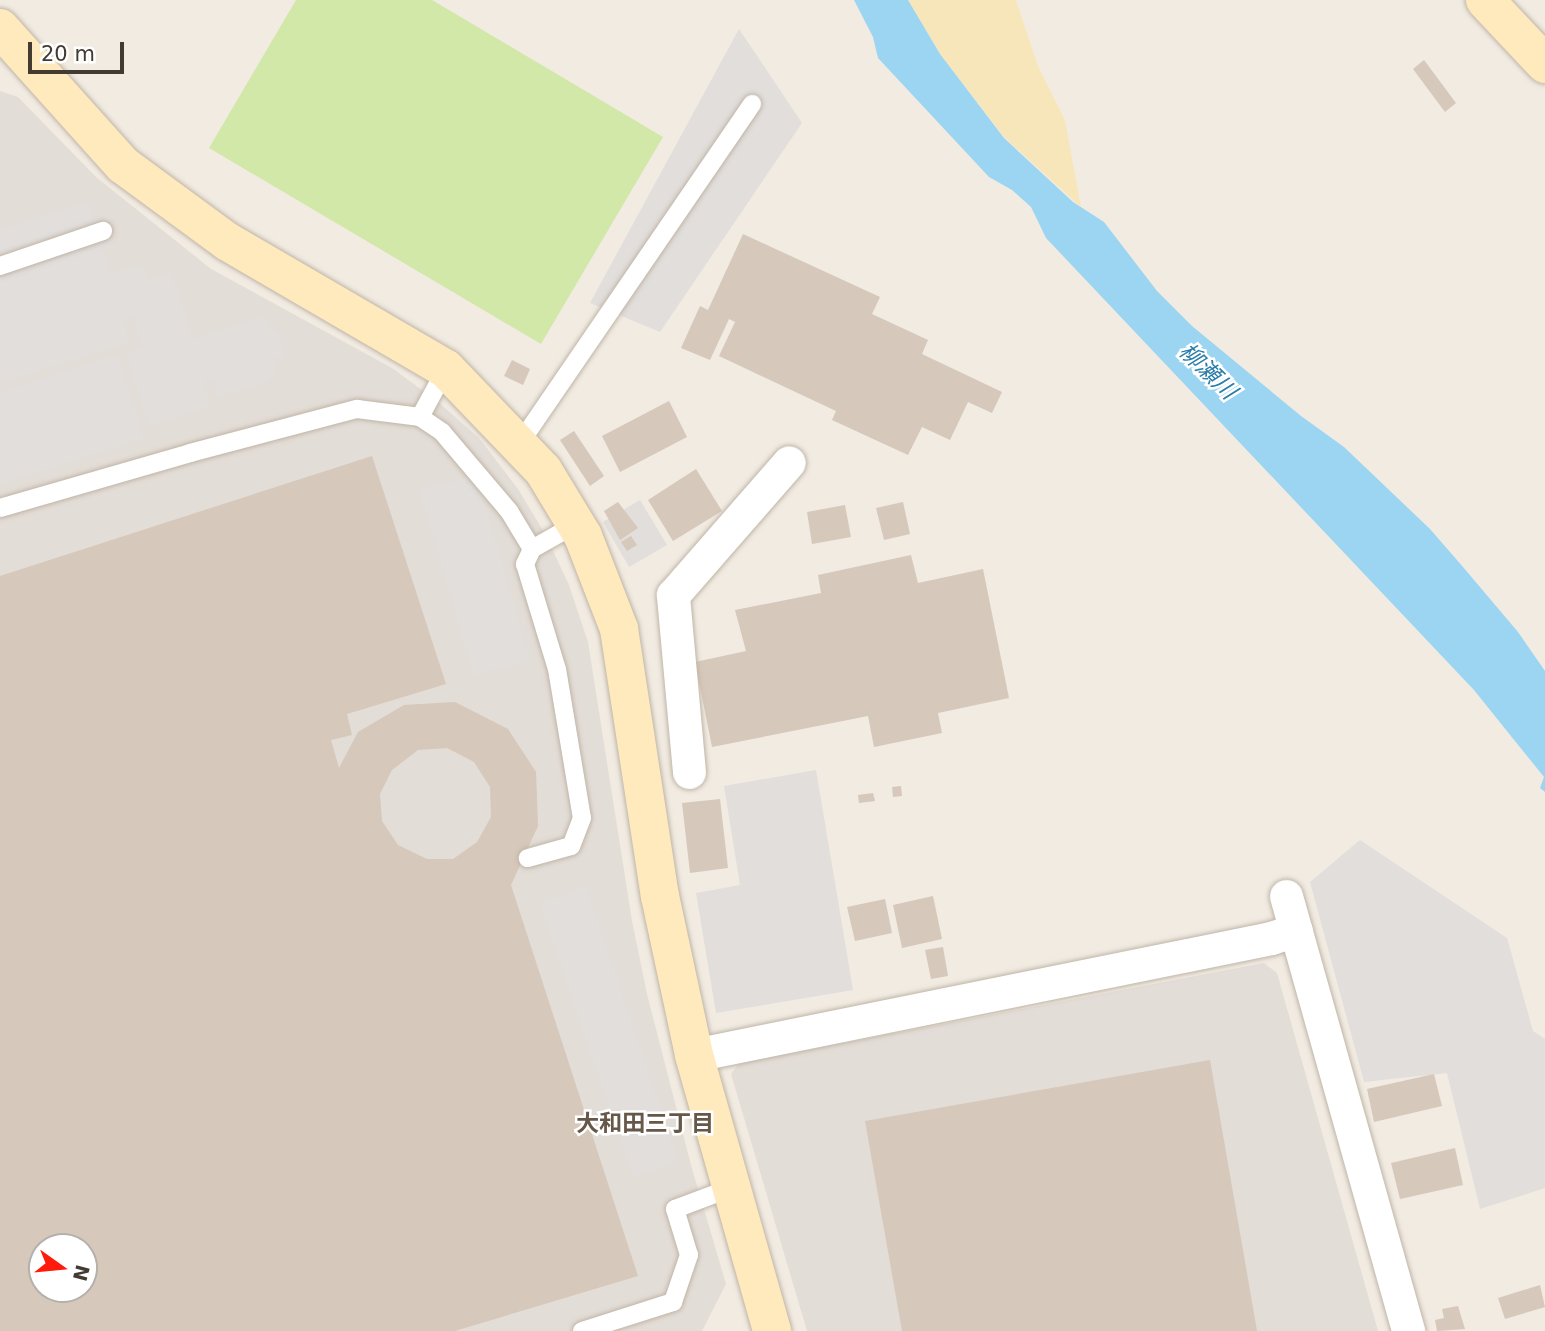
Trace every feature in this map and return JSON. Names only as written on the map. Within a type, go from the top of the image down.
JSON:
[{"type":"street","points":[[1485,0],[1544,60]]},
{"type":"street","points":[[0,28],[123,165],[228,242],[446,369],[520,443],[543,470],[576,524],[619,629],[660,896],[694,1055],[772,1331]]},
{"type":"street","points":[[689,772],[673,595],[789,462]]},
{"type":"street","points":[[1286,896],[1408,1331]]},
{"type":"street","points":[[694,1055],[1258,941],[1296,930]]},
{"type":"lane","points":[[520,443],[752,104]]},
{"type":"lane","points":[[0,266],[103,231]]},
{"type":"lane","points":[[420,417],[446,369]]},
{"type":"lane","points":[[0,508],[190,453],[357,409],[420,417],[442,432],[509,511],[532,549]]},
{"type":"lane","points":[[528,858],[571,846],[582,818],[557,669],[525,564],[532,549],[576,524]]},
{"type":"lane","points":[[582,1331],[673,1302],[689,1255],[675,1209],[731,1188]]},
{"type":"shaded area","points":[[739,29],[802,123],[660,332],[590,303]]},
{"type":"shaded area","points":[[0,91],[18,97],[96,177],[211,269],[392,368],[437,401],[479,438],[518,489],[545,534],[569,585],[588,642],[632,921],[647,994],[691,1165],[726,1284],[702,1331],[0,1331]]},
{"type":"shaded area","points":[[88,201],[95,220],[105,219],[113,244],[102,248],[111,274],[141,265],[148,281],[171,273],[193,339],[266,316],[271,331],[277,329],[285,355],[274,359],[278,373],[270,375],[270,381],[218,397],[213,380],[204,381],[209,406],[149,426],[126,353],[142,346],[133,316],[123,318],[129,342],[0,383],[0,230]]},
{"type":"shaded area","points":[[117,355],[144,438],[0,484],[0,392]]},
{"type":"shaded area","points":[[476,474],[530,660],[474,676],[420,491]]},
{"type":"shaded area","points":[[640,500],[667,545],[629,567],[603,522]]},
{"type":"shaded area","points":[[816,770],[853,990],[716,1013],[696,893],[740,885],[724,786]]},
{"type":"shaded area","points":[[1360,840],[1507,938],[1533,1031],[1545,1039],[1545,1188],[1480,1209],[1447,1073],[1364,1082],[1310,882]]},
{"type":"shaded area","points":[[586,887],[678,1161],[633,1177],[540,903]]},
{"type":"shaded area","points":[[1264,963],[1277,973],[1378,1331],[807,1331],[731,1074],[739,1063]]},
{"type":"green space","points":[[296,0],[432,0],[663,137],[541,344],[209,148]]},
{"type":"sand","points":[[908,0],[1016,0],[1038,66],[1065,120],[1081,207],[1004,137],[940,54]]},
{"type":"water","name":"柳瀬川","points":[[854,0],[908,0],[940,54],[1004,138],[1073,202],[1104,222],[1157,291],[1192,326],[1301,416],[1344,447],[1430,529],[1518,632],[1545,671],[1545,792],[1540,788],[1544,777],[1474,690],[1046,238],[1031,207],[1012,190],[989,177],[878,58],[873,37]]},
{"type":"building","points":[[1424,60],[1456,103],[1445,112],[1413,69]]},
{"type":"building","points":[[743,234],[880,297],[872,314],[928,340],[922,354],[1002,392],[992,413],[968,402],[950,440],[922,427],[908,455],[832,420],[836,411],[719,356],[735,322],[729,319],[710,360],[681,348],[700,306],[708,310]]},
{"type":"building","points":[[512,360],[530,369],[523,385],[504,376]]},
{"type":"building","points":[[669,401],[687,437],[620,472],[602,436]]},
{"type":"building","points":[[574,431],[604,476],[590,486],[560,440]]},
{"type":"building","points":[[372,456],[446,684],[347,714],[352,735],[331,740],[339,768],[358,732],[404,705],[455,702],[508,729],[536,772],[538,826],[511,885],[638,1276],[455,1331],[0,1331],[0,576]],"holes":[[[447,748],[474,762],[490,787],[491,817],[477,842],[453,859],[427,859],[398,845],[382,821],[380,794],[392,770],[418,750]]]},
{"type":"building","points":[[696,469],[722,511],[673,541],[648,500]]},
{"type":"building","points":[[618,502],[638,528],[620,540],[604,511]]},
{"type":"building","points":[[903,502],[910,534],[884,540],[876,508]]},
{"type":"building","points":[[845,505],[851,537],[812,544],[807,512]]},
{"type":"building","points":[[631,536],[637,545],[627,551],[621,542]]},
{"type":"building","points":[[911,555],[918,583],[983,569],[1009,698],[938,713],[942,733],[874,747],[868,716],[712,747],[695,662],[746,651],[735,610],[821,593],[818,575]]},
{"type":"building","points":[[901,786],[902,796],[893,797],[892,787]]},
{"type":"building","points":[[873,793],[875,801],[859,803],[858,795]]},
{"type":"building","points":[[720,799],[728,868],[690,873],[682,803]]},
{"type":"building","points":[[933,896],[942,939],[902,948],[893,905]]},
{"type":"building","points":[[885,899],[892,933],[855,941],[847,907]]},
{"type":"building","points":[[943,947],[948,976],[931,979],[925,950]]},
{"type":"building","points":[[1210,1060],[1257,1331],[902,1331],[865,1121]]},
{"type":"building","points":[[1434,1074],[1442,1106],[1374,1122],[1367,1089]]},
{"type":"building","points":[[1455,1148],[1463,1185],[1400,1199],[1391,1163]]},
{"type":"building","points":[[1540,1285],[1545,1307],[1505,1319],[1498,1298]]},
{"type":"building","points":[[1458,1306],[1465,1329],[1437,1331],[1435,1320],[1444,1318],[1442,1309]]},
{"type":"district","name":"大和田三丁目","points":[[645,1123]]}]
